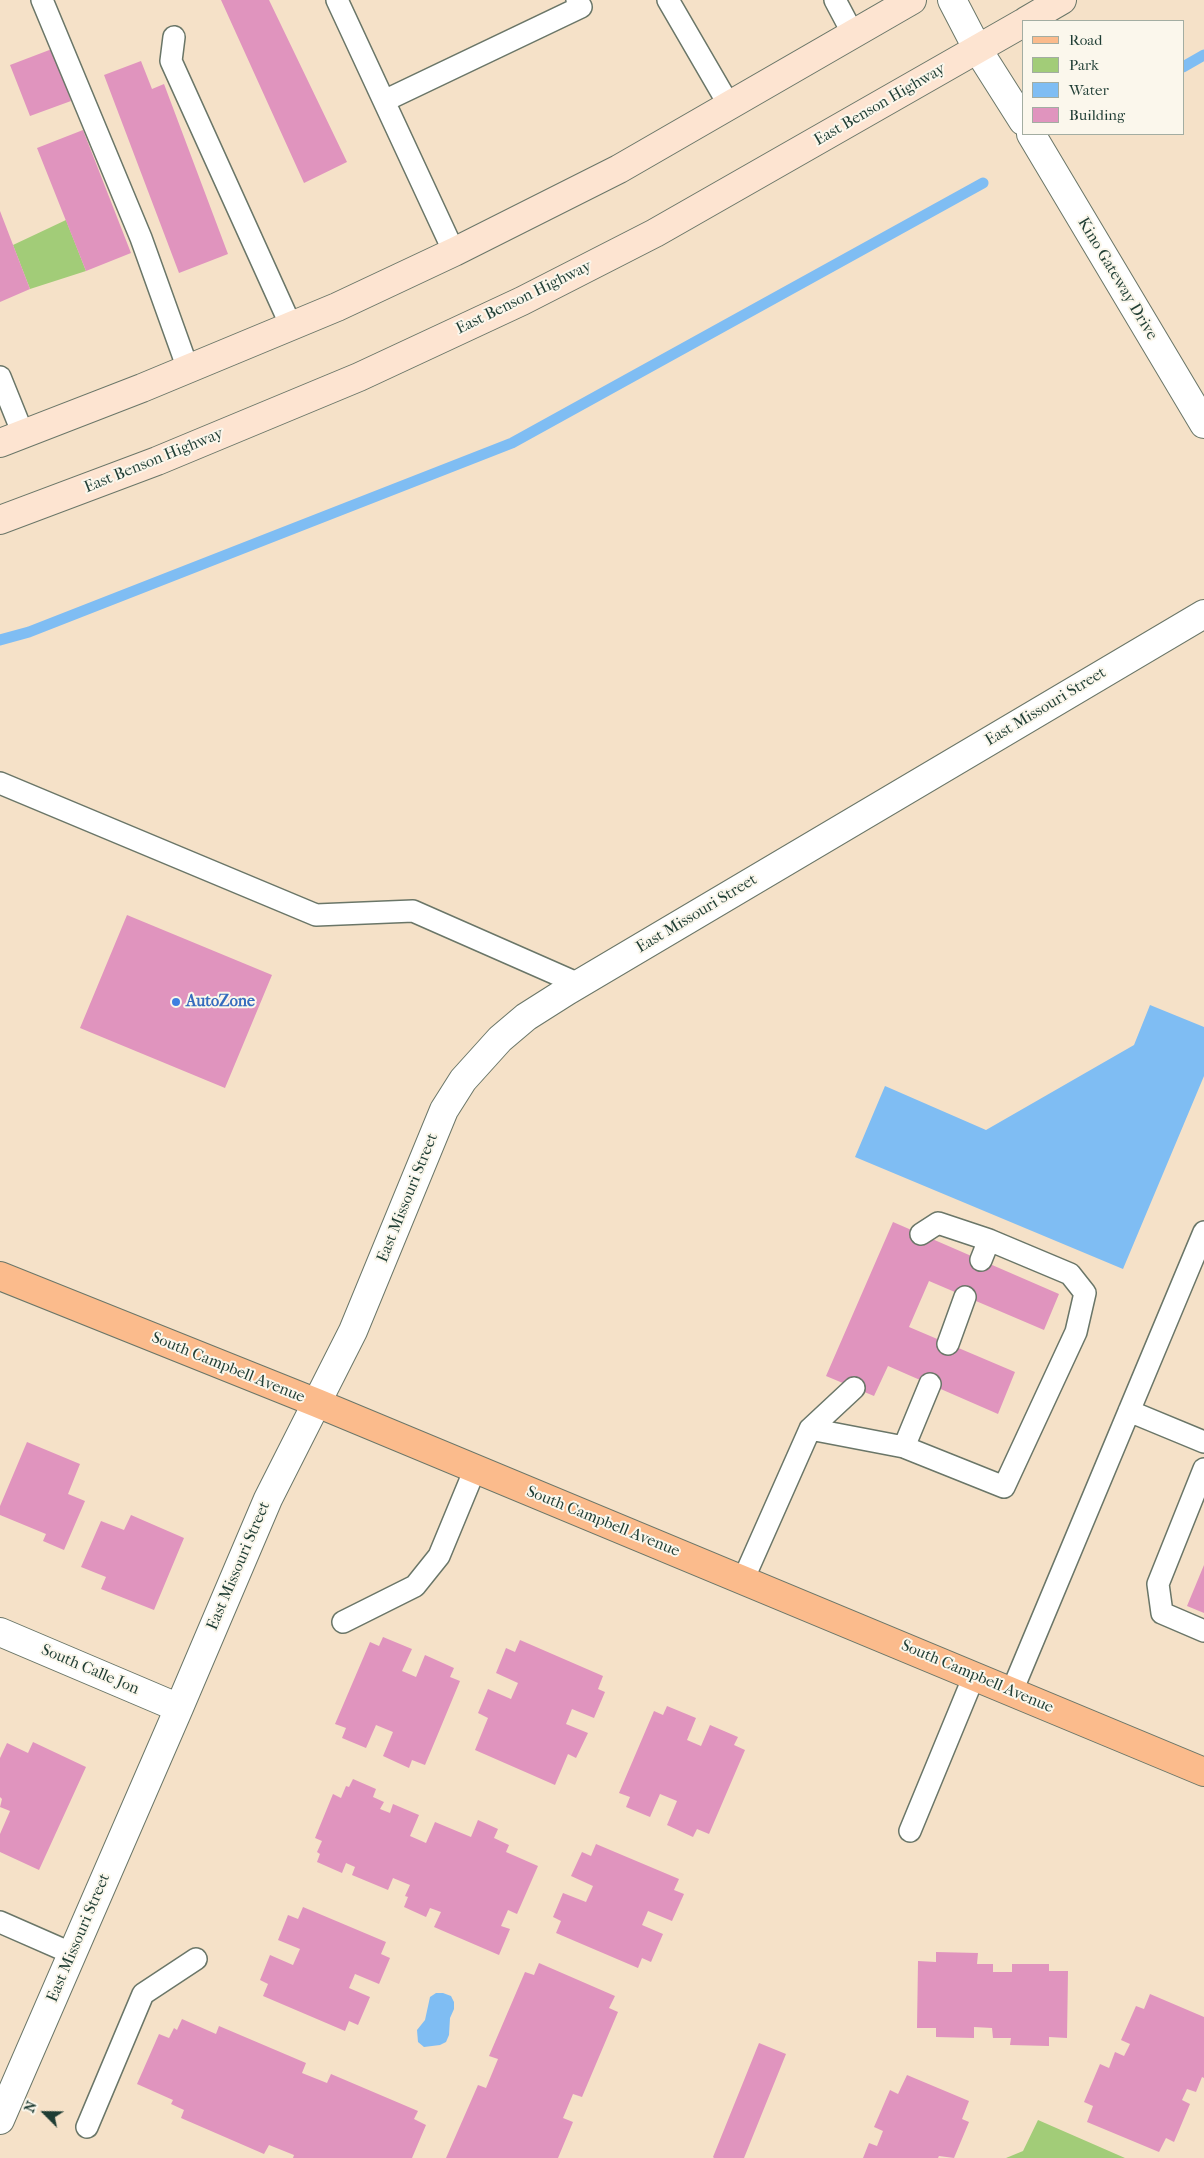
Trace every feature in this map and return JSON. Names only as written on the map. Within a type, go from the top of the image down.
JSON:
[{"type":"main road","points":[[11,439],[188,369],[337,307],[454,252],[619,169],[912,0]]},
{"type":"main road","points":[[1028,20],[1062,0]]},
{"type":"main road","name":"East Benson Highway","points":[[0,520],[157,462],[359,376],[522,301],[655,233],[1022,24]]},
{"type":"main road","name":"South Campbell Avenue","points":[[0,1276],[475,1469],[1204,1772]]},
{"type":"street","points":[[952,0],[978,50],[1022,119]]},
{"type":"street","name":"Kino Gateway Drive","points":[[1032,135],[1204,424]]},
{"type":"street","name":"East Missouri Street","points":[[0,2120],[180,1708],[268,1499],[362,1312],[444,1110],[463,1080],[500,1039],[526,1017],[1204,614]]},
{"type":"street","name":"South Calle Jon","points":[[0,1632],[180,1708]]},
{"type":"lane","points":[[42,0],[137,229],[188,369]]},
{"type":"lane","points":[[337,0],[454,252]]},
{"type":"lane","points":[[668,0],[729,105]]},
{"type":"lane","points":[[835,0],[853,34]]},
{"type":"lane","points":[[384,101],[585,2]]},
{"type":"lane","points":[[174,37],[171,61],[291,326]]},
{"type":"lane","points":[[0,377],[11,439]]},
{"type":"lane","points":[[0,783],[316,915],[413,911],[579,984]]},
{"type":"lane","points":[[810,1429],[904,1446],[1004,1487],[1076,1332],[1085,1294],[1070,1274],[989,1240],[938,1223],[921,1234]]},
{"type":"lane","points":[[1012,1691],[1204,1232]]},
{"type":"lane","points":[[981,1260],[989,1240]]},
{"type":"lane","points":[[948,1344],[965,1297]]},
{"type":"lane","points":[[904,1446],[930,1384]]},
{"type":"lane","points":[[743,1580],[810,1429],[854,1388]]},
{"type":"lane","points":[[1130,1411],[1204,1442]]},
{"type":"lane","points":[[343,1622],[414,1586],[439,1556],[475,1469]]},
{"type":"lane","points":[[1204,1469],[1158,1584],[1162,1613],[1204,1631]]},
{"type":"lane","points":[[910,1831],[974,1676]]},
{"type":"lane","points":[[0,1922],[72,1954]]},
{"type":"lane","points":[[87,2127],[143,1994],[196,1959]]},
{"type":"green space","points":[[66,220],[86,271],[30,289],[13,245]]},
{"type":"green space","points":[[1038,2120],[1125,2158],[1006,2158],[1023,2151]]},
{"type":"water","points":[[1150,1005],[1204,1027],[1204,1076],[1123,1269],[855,1157],[885,1086],[986,1130],[1134,1045]]},
{"type":"water","points":[[436,1993],[451,1996],[454,2002],[454,2009],[450,2018],[449,2035],[446,2042],[440,2045],[424,2047],[418,2042],[417,2030],[425,2020],[430,1997]]},
{"type":"building","points":[[221,0],[269,0],[347,162],[304,183]]},
{"type":"building","points":[[52,49],[71,101],[30,116],[10,65]]},
{"type":"building","points":[[141,61],[152,89],[164,84],[228,254],[179,273],[104,75]]},
{"type":"building","points":[[83,130],[131,253],[86,271],[37,148]]},
{"type":"building","points":[[0,211],[30,289],[0,302]]},
{"type":"building","name":"AutoZone","points":[[127,915],[272,975],[225,1088],[80,1028]]},
{"type":"building","points":[[893,1222],[1059,1294],[1044,1330],[929,1281],[909,1327],[1015,1372],[998,1414],[888,1366],[874,1396],[826,1376]]},
{"type":"building","points":[[27,1442],[80,1464],[68,1494],[85,1501],[64,1550],[43,1541],[46,1534],[0,1515],[0,1506]]},
{"type":"building","points":[[131,1515],[184,1538],[154,1610],[101,1589],[106,1577],[81,1567],[101,1521],[124,1530]]},
{"type":"building","points":[[1204,1565],[1204,1613],[1187,1606]]},
{"type":"building","points":[[383,1637],[412,1649],[402,1671],[416,1677],[425,1655],[454,1668],[450,1677],[460,1681],[425,1765],[412,1760],[409,1768],[383,1756],[393,1732],[376,1725],[366,1748],[342,1738],[346,1728],[335,1724],[370,1642],[379,1646]]},
{"type":"building","points":[[520,1640],[603,1676],[598,1689],[605,1692],[594,1718],[572,1709],[566,1724],[588,1733],[576,1758],[568,1754],[555,1785],[475,1750],[488,1718],[478,1713],[488,1689],[511,1699],[518,1683],[496,1673],[506,1648],[515,1652]]},
{"type":"building","points":[[667,1706],[696,1718],[687,1740],[701,1746],[710,1725],[738,1737],[734,1745],[745,1750],[709,1834],[697,1829],[693,1837],[667,1825],[677,1801],[660,1794],[650,1817],[626,1807],[630,1797],[619,1793],[654,1711],[663,1715]]},
{"type":"building","points":[[33,1742],[86,1767],[39,1870],[0,1852],[0,1834],[10,1811],[0,1807],[2,1799],[0,1797],[0,1758],[7,1743],[28,1753]]},
{"type":"building","points":[[353,1779],[376,1789],[373,1797],[384,1802],[380,1809],[390,1813],[393,1804],[419,1815],[410,1836],[426,1843],[435,1822],[471,1837],[478,1820],[498,1829],[494,1838],[509,1845],[506,1852],[538,1866],[517,1914],[508,1910],[501,1926],[510,1929],[499,1955],[434,1927],[441,1912],[430,1908],[426,1917],[404,1907],[408,1897],[405,1896],[410,1885],[393,1878],[388,1890],[352,1875],[355,1867],[346,1863],[342,1873],[317,1862],[320,1854],[317,1852],[322,1841],[315,1838],[333,1794],[341,1798],[346,1786],[349,1787]]},
{"type":"building","points":[[596,1844],[679,1879],[674,1890],[684,1894],[672,1921],[648,1911],[642,1925],[663,1934],[651,1962],[642,1958],[638,1968],[556,1933],[561,1921],[553,1917],[563,1893],[586,1902],[593,1886],[571,1876],[582,1852],[591,1856]]},
{"type":"building","points":[[303,1907],[386,1942],[381,1954],[390,1958],[379,1984],[355,1974],[349,1988],[370,1997],[358,2025],[349,2021],[345,2031],[263,1996],[268,1984],[260,1980],[270,1955],[293,1965],[300,1949],[278,1940],[288,1915],[298,1919]]},
{"type":"building","points":[[936,1952],[978,1953],[977,1964],[993,1964],[993,1972],[1012,1972],[1012,1964],[1049,1964],[1049,1971],[1068,1971],[1067,2038],[1049,2037],[1049,2046],[1010,2045],[1011,2038],[993,2038],[992,2028],[974,2027],[974,2038],[936,2037],[936,2028],[917,2028],[918,1961],[936,1962]]},
{"type":"building","points":[[539,1963],[615,1996],[609,2008],[618,2012],[582,2097],[573,2094],[563,2118],[573,2122],[558,2158],[446,2158],[478,2085],[486,2088],[498,2059],[489,2056],[525,1972],[534,1975]]},
{"type":"building","points":[[1150,1994],[1204,2017],[1204,2078],[1202,2077],[1196,2092],[1187,2089],[1182,2100],[1190,2104],[1174,2142],[1166,2138],[1159,2152],[1087,2122],[1093,2106],[1084,2102],[1100,2064],[1109,2068],[1115,2052],[1124,2056],[1130,2044],[1121,2040],[1136,2006],[1144,2009]]},
{"type":"building","points":[[182,2019],[216,2034],[219,2026],[306,2063],[302,2073],[327,2083],[331,2074],[418,2111],[414,2119],[426,2125],[412,2158],[293,2158],[294,2155],[269,2145],[264,2154],[181,2118],[184,2110],[171,2104],[173,2100],[137,2084],[159,2034],[169,2038],[174,2028],[177,2030]]},
{"type":"building","points":[[759,2043],[786,2054],[744,2158],[714,2158],[713,2157]]},
{"type":"building","points":[[907,2075],[969,2101],[962,2119],[969,2122],[954,2158],[939,2156],[938,2158],[863,2158],[869,2143],[877,2146],[883,2131],[874,2127],[890,2090],[898,2094]]},
{"type":"waterway","points":[[1184,66],[1204,55]]},
{"type":"waterway","points":[[0,640],[29,632],[512,443],[983,183]]},
{"type":"place","name":"AutoZone","points":[[176,1002]]}]
